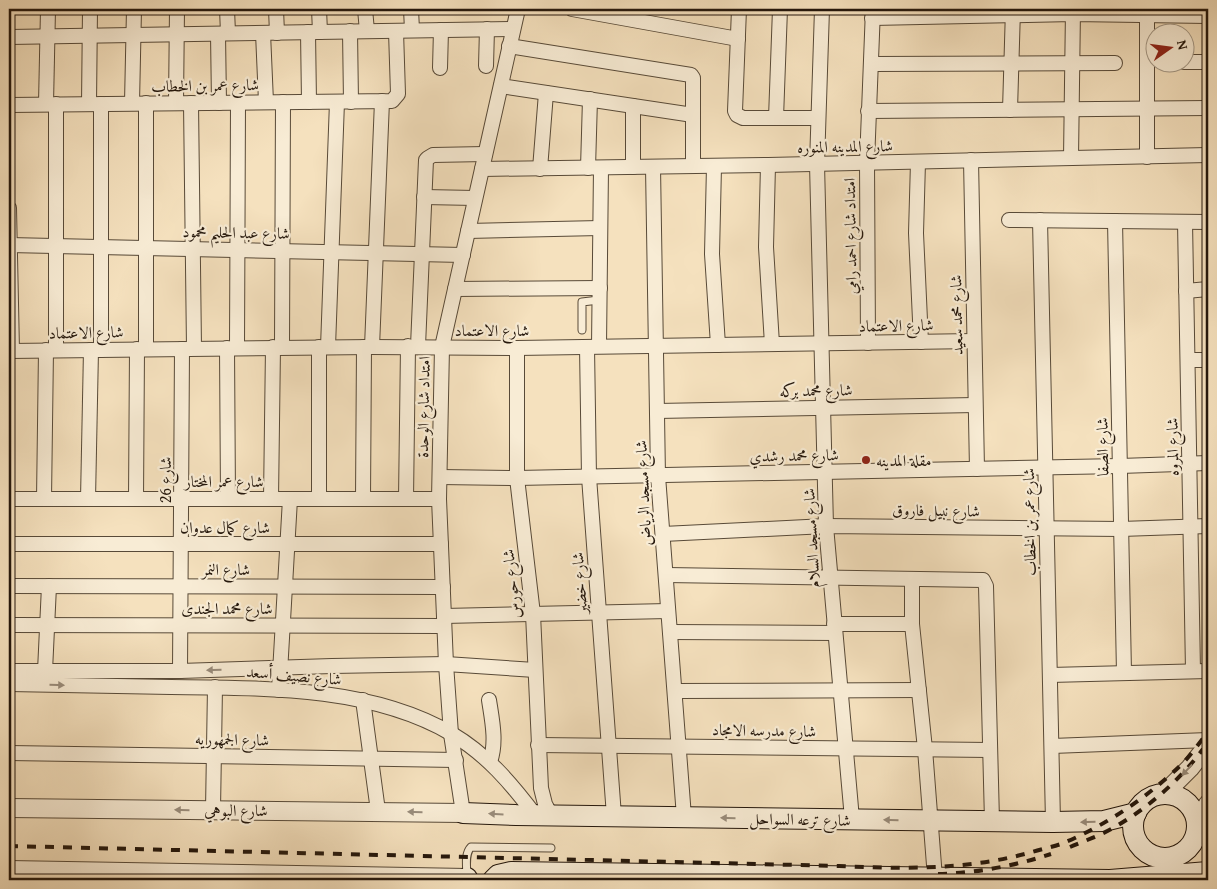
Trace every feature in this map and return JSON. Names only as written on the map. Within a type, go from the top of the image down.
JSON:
[{"type":"main road","points":[[1164,794],[1178,797],[1189,805],[1201,830],[1191,845],[1174,857],[1167,872],[1137,841],[1134,827],[1136,813],[1145,802],[1164,794]]},
{"type":"main road","name":"شارع ترعه السواحل","points":[[463,813],[1053,822],[1098,821],[1136,813]]},
{"type":"main road","points":[[493,880],[498,875],[511,872],[552,876],[598,877],[1110,880],[1167,872],[1208,872]]},
{"type":"street","points":[[44,499],[56,246],[47,37],[48,9]]},
{"type":"street","points":[[88,499],[101,247],[95,104],[89,36],[90,9]]},
{"type":"street","points":[[134,9],[146,248],[136,499]]},
{"type":"street","points":[[176,103],[177,9]]},
{"type":"street","points":[[218,103],[223,34],[227,9]]},
{"type":"street","points":[[266,102],[270,33],[276,9]]},
{"type":"street","points":[[309,102],[314,32],[319,9]]},
{"type":"street","points":[[365,9],[367,31]]},
{"type":"street","points":[[411,9],[412,30]]},
{"type":"street","name":"امتداد شارع الوحدة","points":[[463,813],[451,734],[444,621],[439,499],[442,347],[518,9]]},
{"type":"street","points":[[572,9],[738,39]]},
{"type":"street","points":[[739,9],[735,111],[737,115],[743,118],[818,118]]},
{"type":"street","points":[[776,118],[780,9]]},
{"type":"street","name":"شارع مسجد السلام","points":[[822,9],[817,164],[824,472],[830,578],[852,819]]},
{"type":"street","points":[[1010,110],[1013,12]]},
{"type":"street","points":[[1071,158],[1073,12]]},
{"type":"street","points":[[872,13],[1148,12],[1208,16]]},
{"type":"street","name":"امتداد شارع احمد رامي","points":[[868,343],[866,162],[872,13]]},
{"type":"street","points":[[486,66],[487,29]]},
{"type":"street","points":[[9,37],[513,29]]},
{"type":"street","points":[[440,68],[441,30]]},
{"type":"street","points":[[350,31],[351,102]]},
{"type":"street","name":"شارع عمر بن الخطاب","points":[[9,105],[392,101],[398,94],[396,31]]},
{"type":"street","points":[[509,46],[691,75],[693,166]]},
{"type":"street","points":[[1194,62],[1208,62]]},
{"type":"street","points":[[870,64],[1115,63]]},
{"type":"street","points":[[1147,157],[1147,108],[1150,72]]},
{"type":"street","points":[[500,86],[693,115]]},
{"type":"street","points":[[540,168],[546,93]]},
{"type":"street","name":"شارع خضير","points":[[590,99],[600,228],[600,294],[593,346],[589,477],[614,816]]},
{"type":"street","points":[[363,499],[368,347],[375,253],[382,101]]},
{"type":"street","points":[[271,499],[282,251],[283,102]]},
{"type":"street","points":[[319,499],[324,347],[332,252],[336,102]]},
{"type":"street","name":"شارع 26","points":[[180,672],[182,499],[193,249],[191,103]]},
{"type":"street","points":[[228,499],[232,348],[238,250],[238,103]]},
{"type":"street","points":[[633,106],[633,167]]},
{"type":"street","points":[[868,111],[1208,108]]},
{"type":"street","points":[[406,499],[413,346],[422,254],[426,163],[428,158],[433,155],[485,154]]},
{"type":"street","name":"شارع المدينه المنوره","points":[[482,170],[1208,155]]},
{"type":"street","name":"شارع محمد سعيد","points":[[971,160],[977,469]]},
{"type":"street","points":[[918,162],[916,233],[921,342]]},
{"type":"street","points":[[768,165],[766,247],[772,344]]},
{"type":"street","points":[[714,166],[712,254],[718,345]]},
{"type":"street","name":"شارع مسجد الرياض","points":[[653,167],[658,476],[684,817]]},
{"type":"street","points":[[424,197],[475,198]]},
{"type":"street","points":[[9,208],[10,351]]},
{"type":"street","points":[[1009,220],[1208,222]]},
{"type":"street","name":"شارع عمر بن الخطاب","points":[[1040,220],[1053,822]]},
{"type":"street","name":"شارع الصفا","points":[[1115,221],[1124,673]]},
{"type":"street","name":"شارع المروه","points":[[1185,222],[1193,671]]},
{"type":"street","points":[[468,231],[600,228]]},
{"type":"street","name":"شارع عبد الحليم محمود","points":[[9,245],[463,255]]},
{"type":"street","points":[[455,288],[600,294]]},
{"type":"street","points":[[1186,290],[1208,289]]},
{"type":"street","name":"شارع الاعتماد","points":[[10,351],[413,346],[518,348],[974,342]]},
{"type":"street","name":"شارع حورس","points":[[518,348],[517,478],[533,614],[538,745],[541,788],[545,804],[543,815]]},
{"type":"street","points":[[1188,360],[1208,360]]},
{"type":"street","name":"شارع محمد بركه","points":[[657,410],[976,405]]},
{"type":"street","name":"شارع محمد رشدي","points":[[440,477],[658,476],[1046,468],[1208,462]]},
{"type":"street","name":"شارع عمر المختار","points":[[9,499],[439,499]]},
{"type":"street","points":[[279,690],[290,499]]},
{"type":"street","name":"شارع نبيل فاروق","points":[[663,534],[826,526],[1121,529],[1208,526]]},
{"type":"street","name":"شارع كمال عدوان","points":[[9,544],[441,544]]},
{"type":"street","points":[[666,575],[981,579],[985,581],[992,821]]},
{"type":"street","points":[[912,579],[912,624],[925,749],[935,878]]},
{"type":"street","name":"شارع النمر","points":[[9,586],[443,587]]},
{"type":"street","points":[[45,671],[49,586]]},
{"type":"street","name":"شارع محمد الجندى","points":[[9,625],[283,626],[444,621],[533,614],[668,611]]},
{"type":"street","points":[[670,632],[835,629],[912,624]]},
{"type":"street","name":"شارع نصيف أسعد","points":[[9,671],[180,672],[446,664],[535,670]]},
{"type":"street","points":[[1050,675],[1208,670]]},
{"type":"street","name":"شارع نصيف أسعد","points":[[9,684],[215,687],[310,692],[363,700],[410,714],[451,734],[490,762],[543,815]]},
{"type":"street","points":[[213,810],[215,687]]},
{"type":"street","points":[[675,691],[918,690]]},
{"type":"street","points":[[363,700],[378,811]]},
{"type":"street","points":[[489,700],[494,734],[490,762]]},
{"type":"street","points":[[1052,746],[1208,740]]},
{"type":"street","name":"شارع مدرسه الامجاد","points":[[538,745],[990,750]]},
{"type":"street","points":[[1164,794],[1190,768],[1208,745]]},
{"type":"street","name":"شارع الجمهوريه","points":[[9,753],[456,760]]},
{"type":"street","points":[[1201,830],[1208,804]]},
{"type":"street","name":"شارع البوهي","points":[[9,808],[463,813]]},
{"type":"street","points":[[9,870],[50,875],[467,879]]},
{"type":"lane","points":[[582,330],[582,302],[600,294]]},
{"type":"lane","points":[[467,879],[467,855],[471,847],[552,848]]},
{"type":"railway","points":[[9,846],[888,868],[960,865],[1008,858],[1054,846],[1094,829],[1125,810],[1155,788],[1185,760],[1208,732]]},
{"type":"railway","points":[[1070,847],[1108,831],[1138,812],[1173,783],[1203,749]]},
{"type":"railway","points":[[938,874],[995,868],[1051,854]]},
{"type":"place","name":"مقلة المدينه","points":[[866,460]]}]
